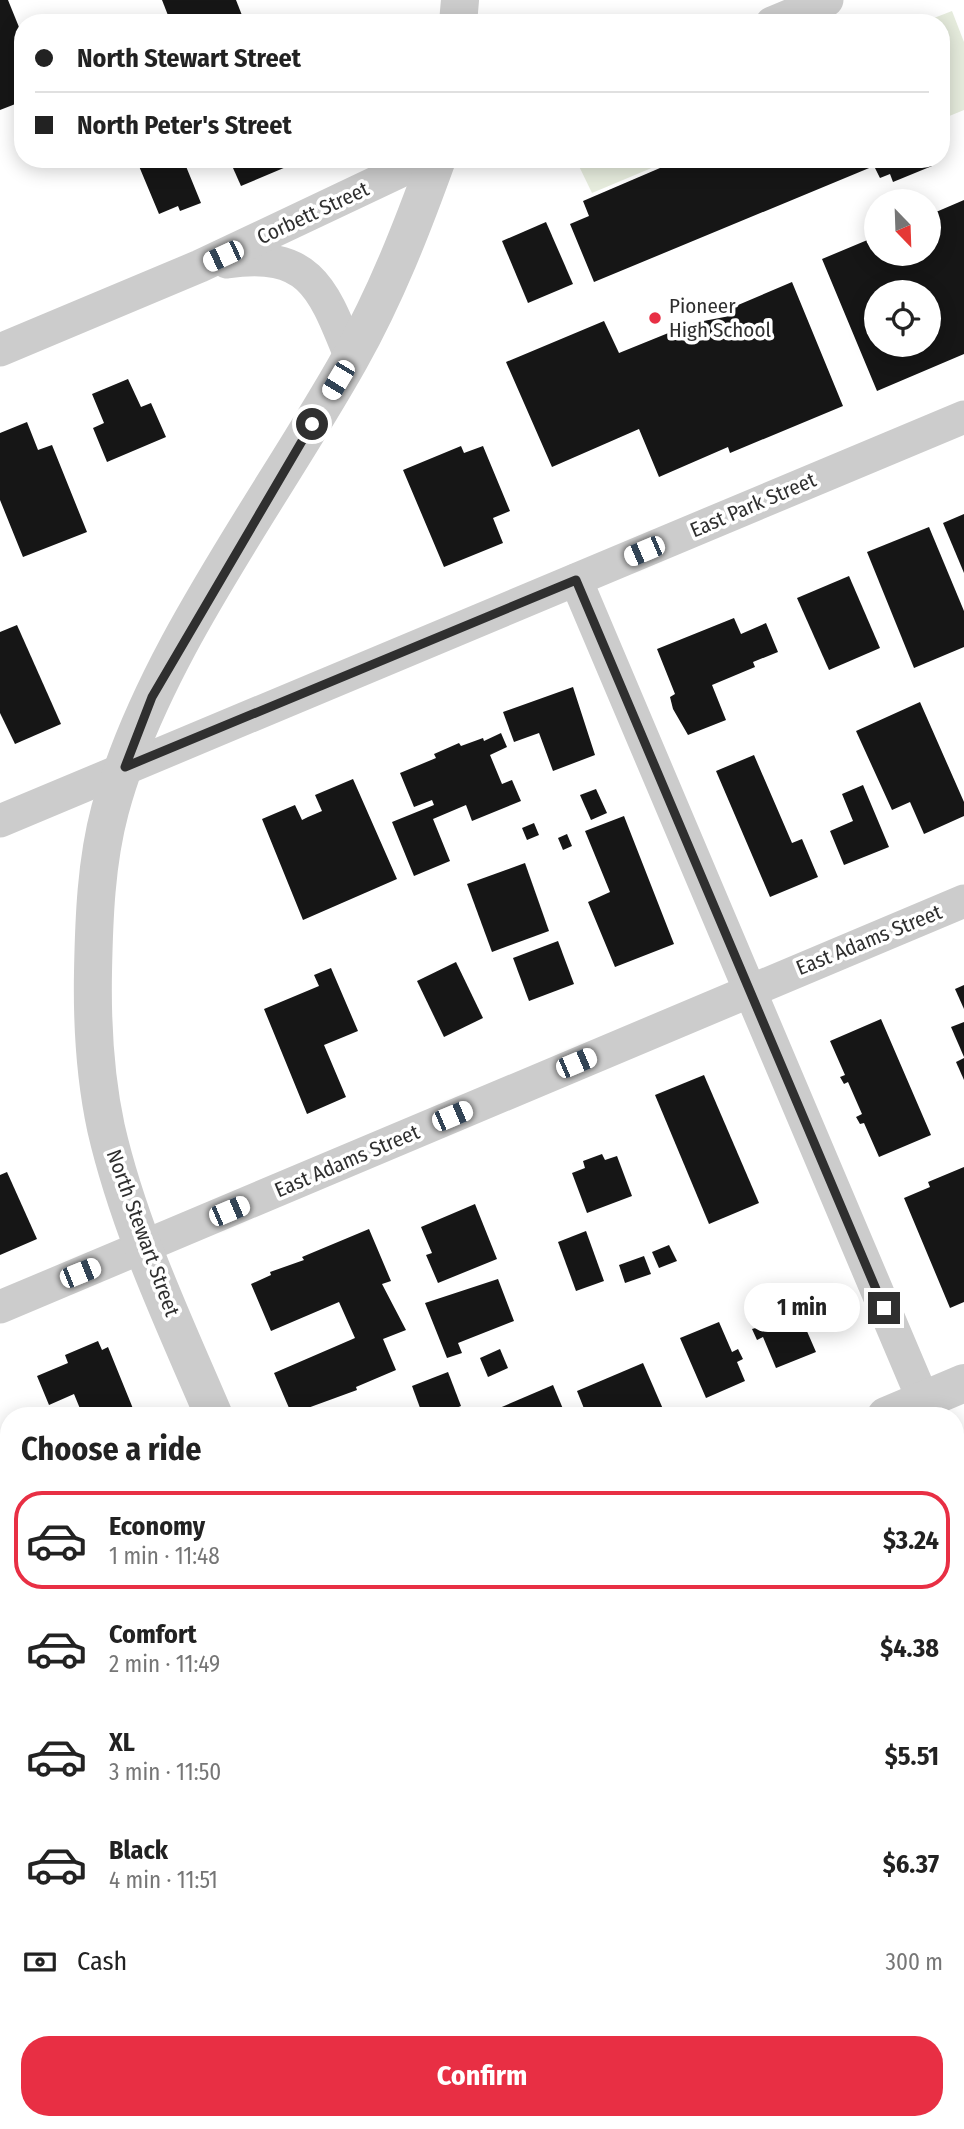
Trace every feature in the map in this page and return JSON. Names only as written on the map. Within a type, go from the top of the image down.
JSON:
[{"type":"street","points":[[794,14],[827,0]]},
{"type":"street","name":"Corbett Street","points":[[0,350],[200,266],[407,168]]},
{"type":"street","name":"North Stewart Street","points":[[210,1407],[120,1183],[106,1126],[96,1068],[92,1007],[94,923],[102,850],[110,810],[152,697],[206,600],[351,358],[401,259],[435,168]]},
{"type":"street","name":"Corbett Street","points":[[200,266],[259,258],[280,261],[296,269],[323,293],[351,358]]},
{"type":"street","name":"East Park Street","points":[[0,821],[964,417]]},
{"type":"street","points":[[576,580],[927,1407]]},
{"type":"street","name":"East Adams Street","points":[[0,1307],[964,901]]},
{"type":"street","points":[[928,1407],[964,1383]]},
{"type":"green space","points":[[952,11],[964,42],[964,110],[950,116],[950,14],[944,14]]},
{"type":"green space","points":[[580,168],[652,168],[592,193]]},
{"type":"building","points":[[0,0],[8,0],[14,15],[14,105],[0,110]]},
{"type":"building","points":[[162,0],[236,0],[241,14],[167,14]]},
{"type":"building","points":[[140,168],[187,168],[201,203],[180,211],[178,206],[159,214]]},
{"type":"building","points":[[233,168],[284,168],[241,186]]},
{"type":"building","points":[[660,168],[869,168],[594,282],[570,224],[589,216],[583,201]]},
{"type":"building","points":[[875,168],[927,168],[893,182],[890,174],[880,178]]},
{"type":"building","points":[[964,200],[964,354],[877,391],[822,259],[864,241],[864,266],[942,266],[942,209]]},
{"type":"building","points":[[546,222],[573,284],[528,303],[502,241]]},
{"type":"building","points":[[792,282],[843,406],[730,453],[728,447],[659,477],[639,429],[552,467],[506,362],[604,321],[619,353],[693,323],[735,315],[731,308]]},
{"type":"building","points":[[128,379],[141,407],[151,403],[166,437],[107,462],[93,428],[104,423],[92,394]]},
{"type":"building","points":[[27,422],[38,450],[52,445],[87,532],[23,557],[0,500],[0,433]]},
{"type":"building","points":[[461,446],[464,453],[483,446],[510,511],[493,518],[503,543],[444,567],[403,470]]},
{"type":"building","points":[[964,514],[964,573],[943,523]]},
{"type":"building","points":[[929,527],[964,611],[964,647],[914,668],[867,552]]},
{"type":"building","points":[[849,576],[880,648],[829,670],[797,598]]},
{"type":"building","points":[[734,618],[741,634],[766,623],[778,652],[753,662],[755,667],[712,685],[726,720],[688,735],[673,709],[670,697],[675,694],[657,649]]},
{"type":"building","points":[[17,625],[61,724],[15,744],[0,713],[0,632]]},
{"type":"building","points":[[573,687],[595,755],[553,771],[539,733],[514,742],[503,712]]},
{"type":"building","points":[[920,702],[964,802],[964,816],[924,834],[910,802],[892,810],[856,731]]},
{"type":"building","points":[[501,733],[507,747],[490,755],[502,784],[512,780],[521,801],[472,821],[466,805],[433,819],[450,861],[414,876],[392,822],[434,805],[432,800],[414,807],[400,773],[436,758],[434,754],[459,743],[461,746],[483,738],[484,741]]},
{"type":"building","points":[[754,755],[792,843],[802,839],[818,877],[770,897],[716,771]]},
{"type":"building","points":[[353,779],[397,879],[303,920],[262,819],[295,805],[302,820],[322,811],[315,795]]},
{"type":"building","points":[[863,785],[889,847],[844,865],[830,831],[853,821],[842,794]]},
{"type":"building","points":[[596,789],[607,813],[591,820],[580,795]]},
{"type":"building","points":[[624,816],[674,944],[615,967],[588,902],[610,892],[585,831]]},
{"type":"building","points":[[534,823],[539,835],[527,840],[522,828]]},
{"type":"building","points":[[567,834],[572,846],[563,850],[558,838]]},
{"type":"building","points":[[525,863],[549,931],[492,952],[467,884]]},
{"type":"building","points":[[558,941],[574,984],[529,1001],[513,958]]},
{"type":"building","points":[[456,962],[483,1018],[444,1037],[417,981]]},
{"type":"building","points":[[331,968],[358,1031],[324,1045],[346,1097],[307,1114],[264,1009],[319,986],[314,975]]},
{"type":"building","points":[[964,985],[964,1009],[955,989]]},
{"type":"building","points":[[881,1019],[931,1135],[879,1157],[864,1123],[860,1124],[856,1117],[862,1114],[848,1082],[844,1084],[840,1077],[845,1075],[830,1041]]},
{"type":"building","points":[[964,1022],[964,1057],[951,1027]]},
{"type":"building","points":[[964,1058],[964,1080],[956,1062]]},
{"type":"building","points":[[704,1075],[759,1203],[709,1224],[655,1095]]},
{"type":"building","points":[[602,1154],[605,1160],[617,1156],[632,1196],[587,1213],[572,1173],[585,1168],[583,1161]]},
{"type":"building","points":[[964,1167],[964,1302],[950,1308],[904,1198],[930,1187],[928,1182]]},
{"type":"building","points":[[7,1172],[37,1239],[0,1255],[0,1175]]},
{"type":"building","points":[[475,1204],[497,1259],[438,1283],[426,1255],[432,1253],[421,1227]]},
{"type":"building","points":[[369,1229],[391,1281],[382,1284],[406,1330],[383,1339],[396,1370],[356,1387],[357,1390],[310,1407],[289,1407],[274,1373],[355,1338],[339,1302],[271,1331],[251,1284],[271,1275],[270,1272],[304,1260],[302,1257]]},
{"type":"building","points":[[586,1231],[604,1281],[576,1291],[558,1242]]},
{"type":"building","points":[[669,1245],[677,1261],[659,1268],[652,1252]]},
{"type":"building","points":[[644,1256],[651,1274],[625,1283],[619,1265]]},
{"type":"building","points":[[498,1279],[514,1321],[458,1343],[462,1353],[447,1358],[425,1303]]},
{"type":"building","points":[[791,1291],[802,1318],[808,1316],[812,1327],[806,1329],[816,1352],[776,1368],[763,1337],[757,1340],[752,1329],[759,1327],[751,1308]]},
{"type":"building","points":[[719,1322],[732,1352],[738,1349],[743,1359],[737,1362],[745,1381],[706,1398],[680,1338]]},
{"type":"building","points":[[98,1341],[102,1350],[108,1347],[132,1407],[79,1407],[74,1394],[49,1405],[37,1376],[68,1363],[65,1355]]},
{"type":"building","points":[[500,1349],[508,1368],[488,1377],[480,1358]]},
{"type":"building","points":[[643,1363],[662,1407],[583,1407],[577,1391]]},
{"type":"building","points":[[448,1372],[461,1406],[420,1407],[412,1386]]},
{"type":"building","points":[[553,1385],[562,1407],[502,1407]]},
{"type":"place","name":"Pioneer High School","points":[[655,318]]},
{"type":"route","points":[[312,424],[206,600],[152,697],[125,767],[576,580],[884,1308]]}]
